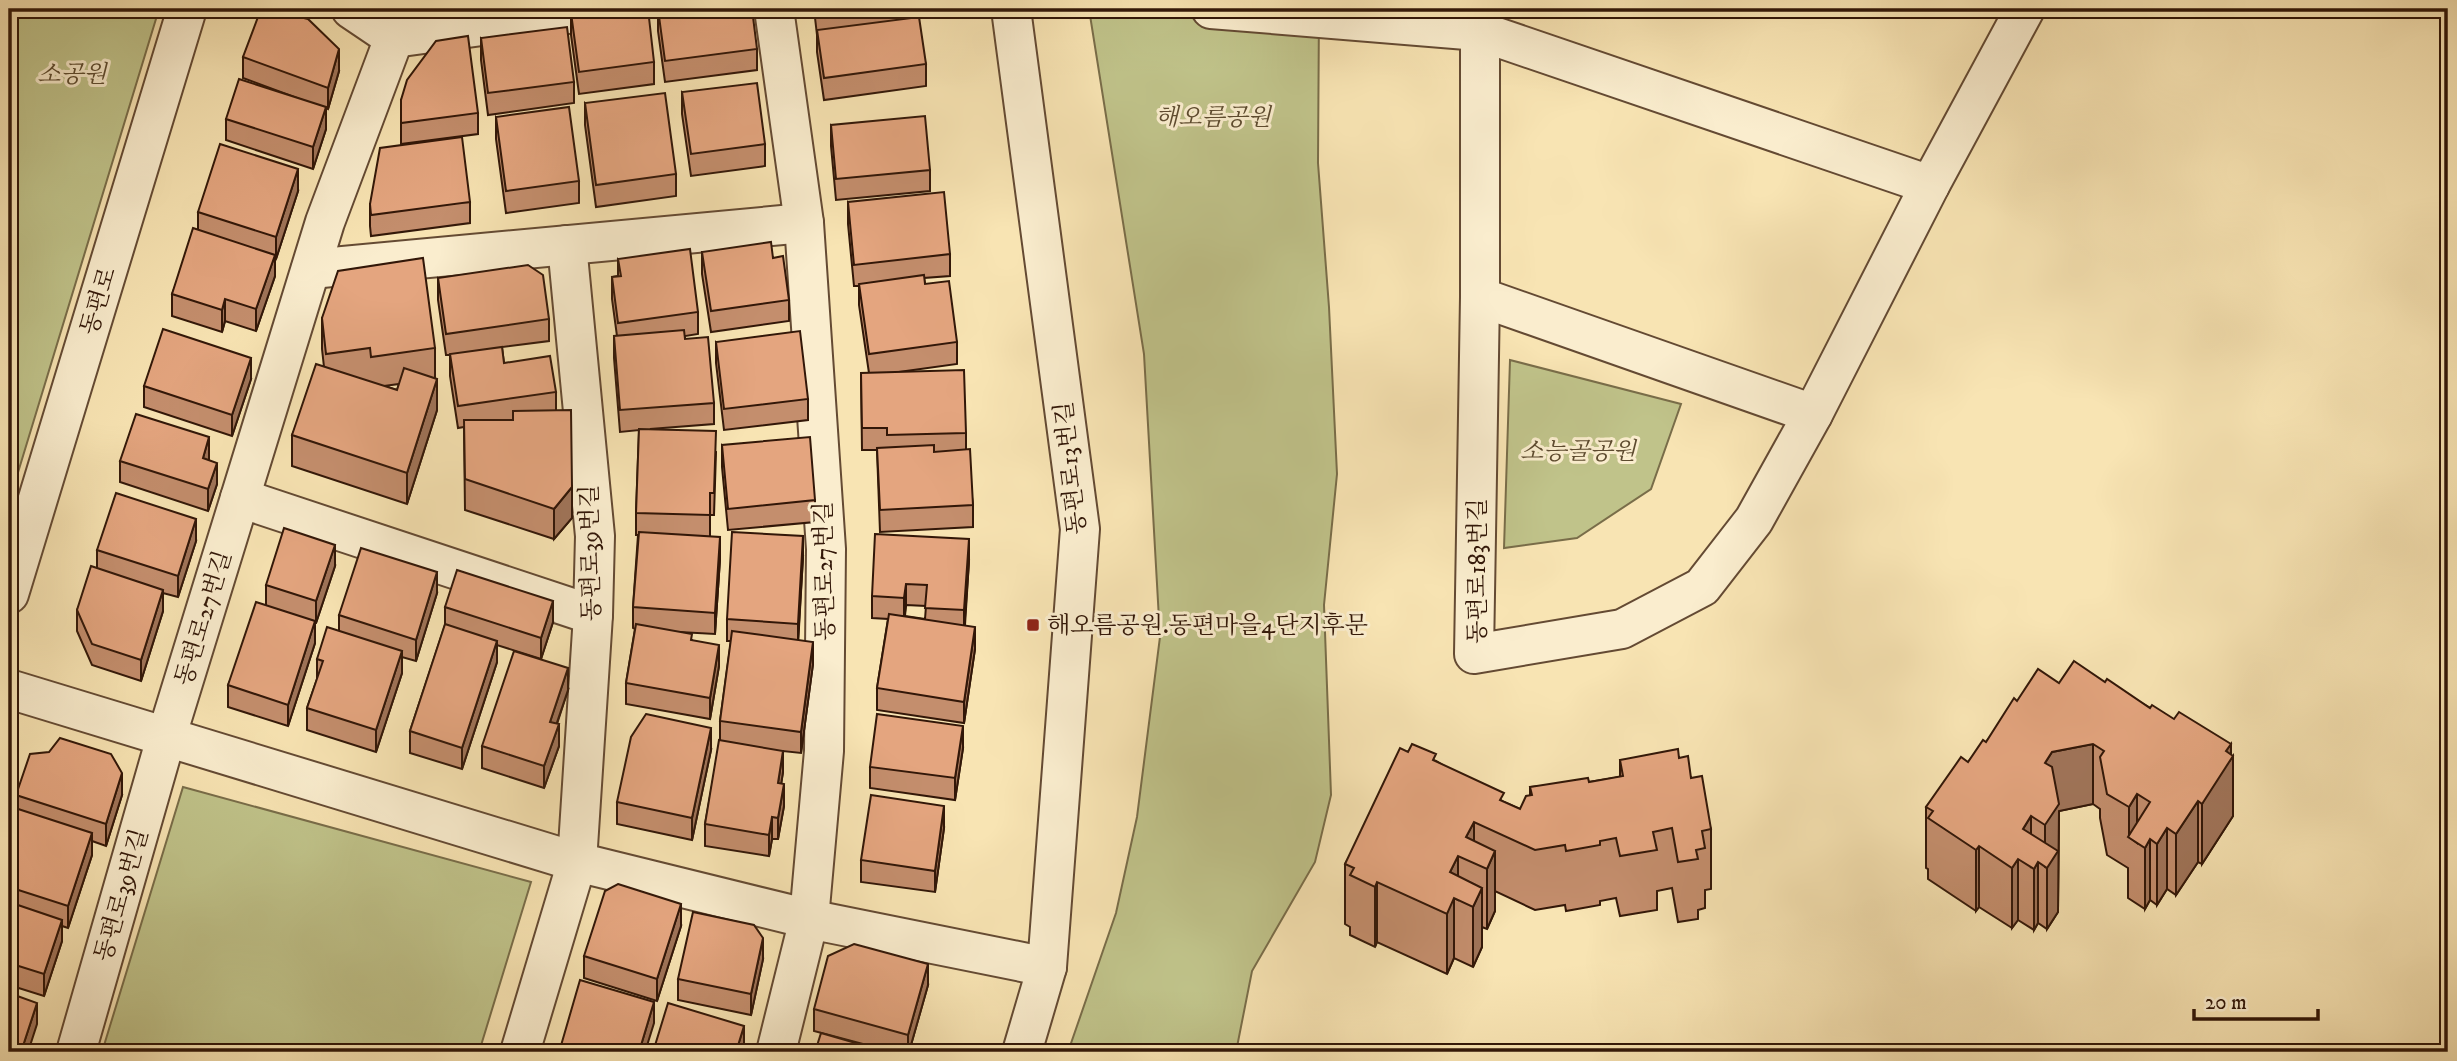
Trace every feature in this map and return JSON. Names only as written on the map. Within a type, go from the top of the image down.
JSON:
[{"type":"street","name":"동편로","points":[[9,594],[187,9]]},
{"type":"street","points":[[351,9],[394,38],[604,9]]},
{"type":"street","name":"동편로27번길","points":[[774,9],[804,223],[826,549],[824,751],[809,919],[776,1052]]},
{"type":"street","name":"동편로13번길","points":[[1011,9],[1080,529],[1047,967],[1022,1052]]},
{"type":"street","points":[[1211,9],[1480,20],[1930,185]]},
{"type":"street","name":"동편로183번길","points":[[1480,20],[1480,297],[1474,654],[1622,629],[1702,587],[1754,520],[1813,414],[1930,185],[2025,9]]},
{"type":"street","name":"동편로27번길","points":[[166,738],[326,222],[394,38]]},
{"type":"street","points":[[311,269],[804,223]]},
{"type":"street","name":"동편로39번길","points":[[520,1052],[577,862],[593,615],[595,536],[567,245]]},
{"type":"street","points":[[1480,297],[1813,414]]},
{"type":"street","points":[[240,498],[593,615]]},
{"type":"street","points":[[9,689],[577,862],[809,919],[1047,967]]},
{"type":"street","name":"동편로39번길","points":[[76,1052],[166,738]]},
{"type":"green space","name":"소공원","points":[[9,9],[159,9],[9,502]]},
{"type":"green space","name":"해오름공원","points":[[1089,9],[1319,9],[1318,163],[1329,307],[1337,474],[1324,605],[1331,795],[1315,862],[1252,971],[1236,1052],[1068,1052],[1116,913],[1137,817],[1160,637],[1144,354]]},
{"type":"green space","name":"소능골공원","points":[[1510,360],[1681,404],[1651,489],[1577,538],[1504,548]]},
{"type":"green space","points":[[183,787],[531,882],[479,1052],[102,1052]]},
{"type":"building","points":[[261,9],[308,19],[339,49],[328,88],[243,57]]},
{"type":"building","points":[[606,9],[648,9],[654,62],[579,72],[571,13]]},
{"type":"building","points":[[658,9],[752,9],[757,49],[665,61]]},
{"type":"building","points":[[817,9],[856,9],[817,14]]},
{"type":"building","points":[[919,17],[926,64],[824,78],[817,30]]},
{"type":"building","points":[[567,27],[574,82],[488,93],[481,38]]},
{"type":"building","points":[[468,36],[478,113],[401,123],[401,100],[407,80],[436,41]]},
{"type":"building","points":[[239,79],[326,107],[313,147],[226,119]]},
{"type":"building","points":[[757,83],[765,144],[691,154],[682,92]]},
{"type":"building","points":[[665,93],[676,174],[596,185],[585,103]]},
{"type":"building","points":[[569,107],[579,181],[506,191],[496,117]]},
{"type":"building","points":[[925,116],[930,170],[836,179],[831,125]]},
{"type":"building","points":[[462,137],[470,202],[371,215],[370,204],[380,148]]},
{"type":"building","points":[[220,144],[298,169],[276,237],[198,212]]},
{"type":"building","points":[[944,192],[950,254],[854,265],[848,202]]},
{"type":"building","points":[[193,228],[275,255],[256,309],[225,299],[222,310],[172,294]]},
{"type":"building","points":[[771,242],[773,258],[783,256],[789,300],[711,311],[702,252]]},
{"type":"building","points":[[690,249],[698,312],[618,323],[612,277],[621,276],[618,259]]},
{"type":"building","points":[[423,258],[435,348],[371,357],[370,348],[326,354],[322,318],[338,271]]},
{"type":"building","points":[[528,265],[543,275],[549,319],[446,334],[438,278]]},
{"type":"building","points":[[924,275],[925,284],[949,281],[957,342],[869,354],[859,284]]},
{"type":"building","points":[[163,329],[251,358],[232,415],[144,386]]},
{"type":"building","points":[[684,330],[685,339],[708,337],[714,403],[620,410],[614,336]]},
{"type":"building","points":[[800,331],[808,399],[724,409],[716,342]]},
{"type":"building","points":[[502,347],[504,363],[550,356],[556,392],[458,406],[450,354]]},
{"type":"building","points":[[316,364],[397,390],[404,368],[437,379],[407,473],[292,435]]},
{"type":"building","points":[[964,370],[966,433],[887,435],[887,428],[862,428],[861,373]]},
{"type":"building","points":[[571,410],[572,487],[554,509],[465,479],[464,420],[513,420],[513,411]]},
{"type":"building","points":[[136,414],[209,437],[203,458],[217,463],[208,489],[120,461]]},
{"type":"building","points":[[639,429],[716,431],[714,493],[710,493],[710,515],[636,513]]},
{"type":"building","points":[[810,437],[815,500],[728,509],[722,445]]},
{"type":"building","points":[[934,445],[934,452],[970,449],[973,505],[880,510],[877,448]]},
{"type":"building","points":[[116,493],[196,519],[178,576],[97,550]]},
{"type":"building","points":[[284,528],[335,545],[316,601],[266,585]]},
{"type":"building","points":[[639,532],[720,537],[715,613],[633,607]]},
{"type":"building","points":[[732,532],[803,536],[798,624],[727,619]]},
{"type":"building","points":[[875,534],[969,539],[964,610],[925,608],[927,585],[906,584],[904,598],[872,596]]},
{"type":"building","points":[[361,548],[437,572],[416,640],[339,615]]},
{"type":"building","points":[[91,566],[163,590],[141,660],[92,644],[77,610]]},
{"type":"building","points":[[457,570],[553,601],[541,638],[445,607]]},
{"type":"building","points":[[256,602],[315,621],[288,705],[228,685]]},
{"type":"building","points":[[889,614],[975,627],[964,702],[877,688]]},
{"type":"building","points":[[445,624],[497,641],[462,748],[410,731]]},
{"type":"building","points":[[636,624],[692,634],[691,640],[719,645],[710,698],[626,683]]},
{"type":"building","points":[[327,627],[402,651],[376,730],[307,708],[323,661],[317,659]]},
{"type":"building","points":[[732,631],[813,642],[801,732],[720,721]]},
{"type":"building","points":[[514,651],[568,668],[550,722],[559,724],[544,766],[482,746]]},
{"type":"building","points":[[2074,661],[2150,708],[2152,705],[2174,719],[2179,712],[2231,744],[2226,751],[2233,756],[2202,804],[2198,801],[2176,834],[2167,828],[2157,844],[2150,839],[2145,848],[2128,837],[2150,802],[2137,794],[2129,807],[2107,794],[2100,757],[2104,751],[2093,744],[2052,752],[2045,763],[2052,767],[2059,804],[2045,825],[2031,816],[2023,829],[2058,851],[2047,868],[2038,862],[2034,869],[2018,859],[2012,868],[1979,846],[1976,850],[1928,818],[1933,811],[1926,807],[1961,757],[1968,762],[1983,740],[1986,742],[2014,698],[2017,701],[2038,669],[2059,683]]},
{"type":"building","points":[[646,714],[711,728],[692,818],[617,802],[631,737]]},
{"type":"building","points":[[877,714],[963,726],[955,778],[870,767]]},
{"type":"building","points":[[60,738],[111,754],[122,773],[106,824],[16,795],[30,754],[49,752]]},
{"type":"building","points":[[719,740],[783,751],[778,783],[784,784],[778,818],[772,817],[769,835],[705,824]]},
{"type":"building","points":[[1412,744],[1436,754],[1433,760],[1504,793],[1500,800],[1520,809],[1526,796],[1532,795],[1530,787],[1588,778],[1589,782],[1623,776],[1620,760],[1678,749],[1679,758],[1688,756],[1691,778],[1702,776],[1711,829],[1702,831],[1705,848],[1696,850],[1698,859],[1678,862],[1672,828],[1653,832],[1657,850],[1620,856],[1616,838],[1600,841],[1600,845],[1566,851],[1565,845],[1535,850],[1474,822],[1466,837],[1495,851],[1487,869],[1458,856],[1450,872],[1482,888],[1473,907],[1454,898],[1447,914],[1377,882],[1375,887],[1350,875],[1354,868],[1345,864],[1400,748],[1408,752]]},
{"type":"building","points":[[871,795],[944,806],[935,871],[861,860]]},
{"type":"building","points":[[12,807],[92,833],[68,906],[9,887],[9,819]]},
{"type":"building","points":[[618,884],[681,904],[657,979],[584,956],[605,891]]},
{"type":"building","points":[[9,902],[62,920],[44,974],[9,963]]},
{"type":"building","points":[[693,912],[754,925],[763,938],[751,994],[678,979]]},
{"type":"building","points":[[854,944],[928,964],[908,1035],[814,1009],[828,956]]},
{"type":"building","points":[[580,980],[654,1002],[639,1052],[571,1052],[560,1049]]},
{"type":"building","points":[[9,993],[37,1003],[21,1052],[9,1052]]},
{"type":"building","points":[[668,1003],[744,1026],[736,1052],[653,1052]]},
{"type":"building","points":[[821,1033],[887,1052],[815,1052]]},
{"type":"place","name":"해오름공원.동편마을4단지후문","points":[[1033,625]]}]
